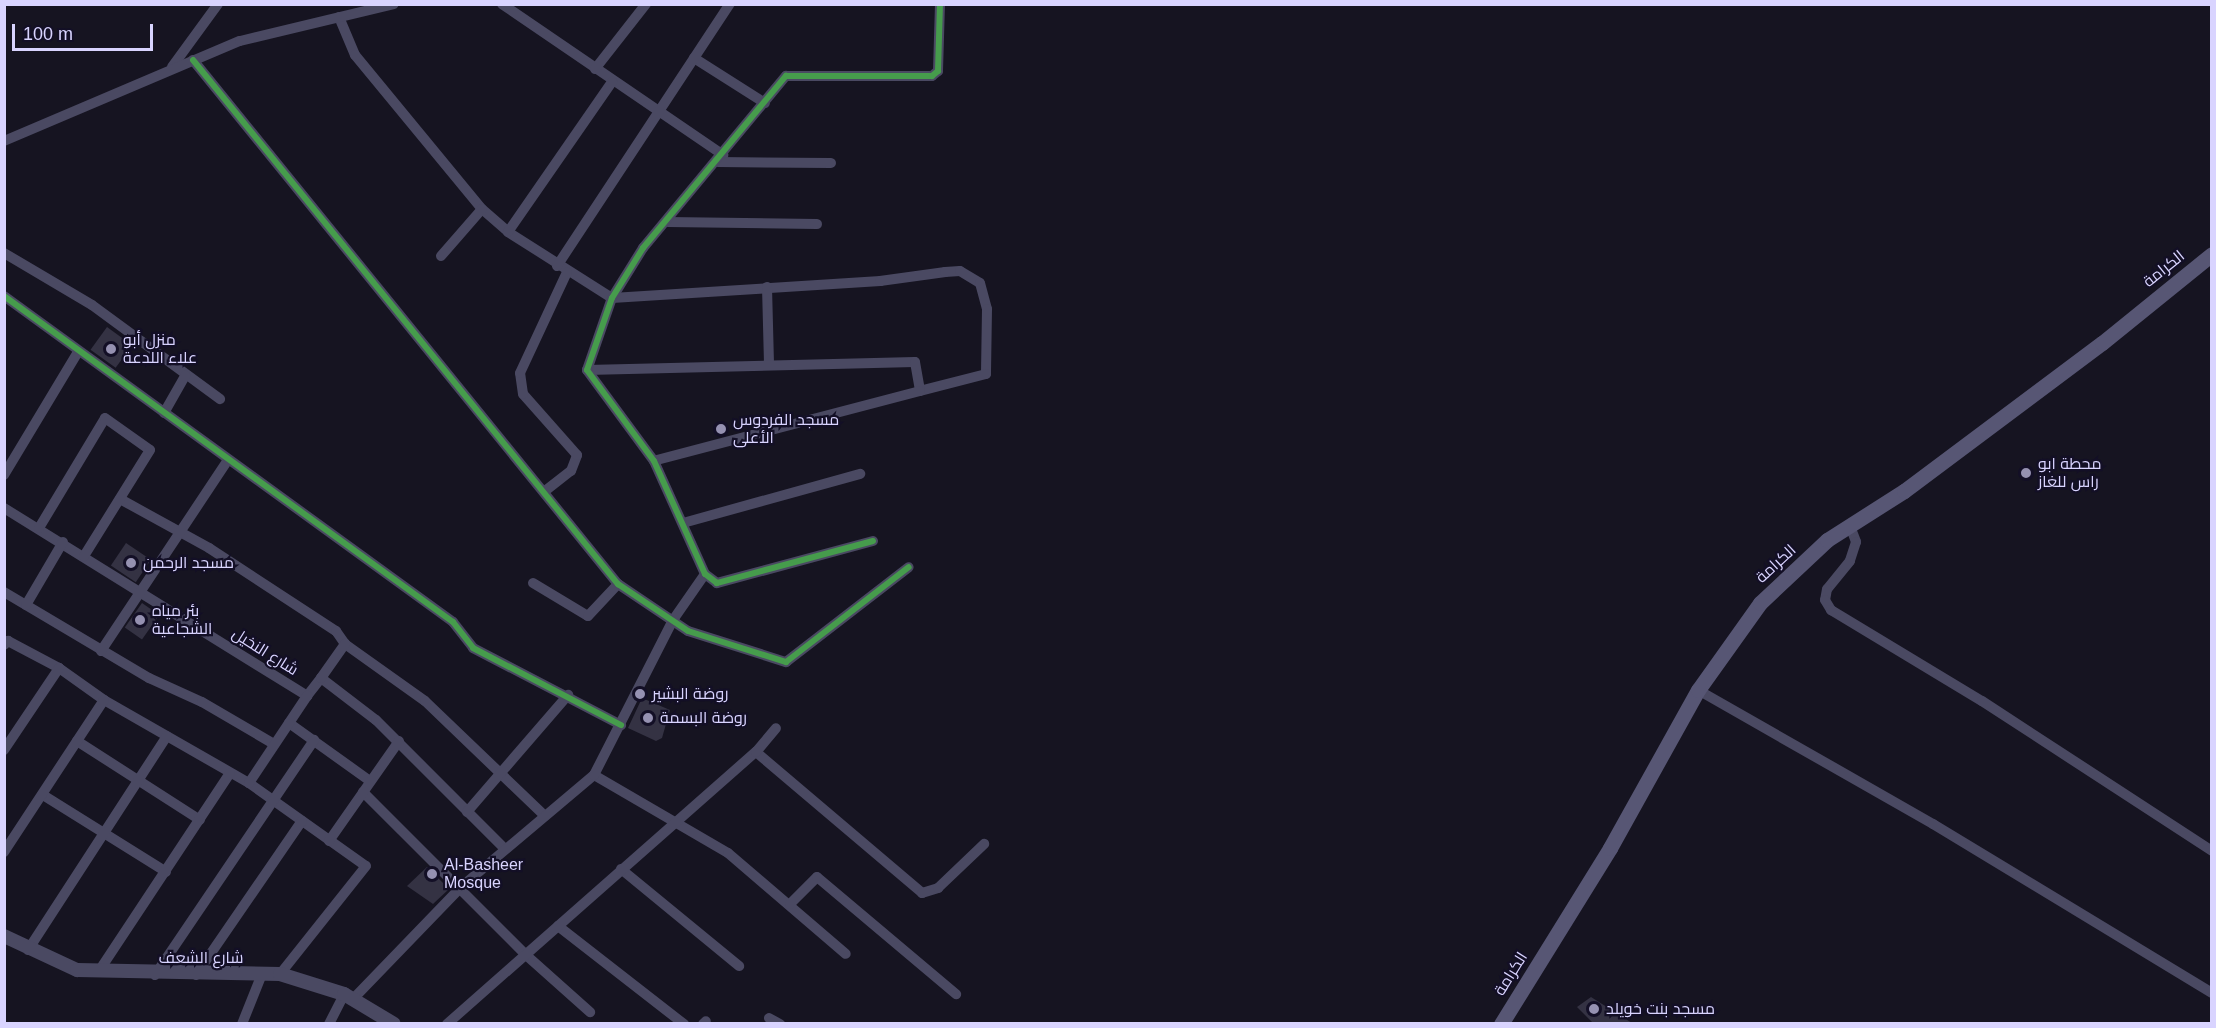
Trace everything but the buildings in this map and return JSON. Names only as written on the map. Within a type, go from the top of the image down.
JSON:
[{"type":"main road","name":"الكرامة","points":[[1501,1023],[1610,848],[1698,690],[1760,603],[1827,540],[1850,526],[2103,343],[2211,254]]},
{"type":"street","points":[[172,68],[218,4]]},
{"type":"street","points":[[4,141],[240,41],[394,4]]},
{"type":"street","points":[[501,4],[721,158],[831,163]]},
{"type":"street","points":[[595,69],[646,4]]},
{"type":"street","points":[[545,490],[571,471],[577,455],[523,394],[520,373],[562,269],[656,111],[730,4]]},
{"type":"street","points":[[587,370],[612,298],[643,248],[668,222],[721,158],[786,75],[932,76],[938,71],[940,4]]},
{"type":"street","points":[[339,17],[355,55],[482,208],[508,232],[562,269],[612,298],[880,281],[960,271],[980,283],[987,309],[986,374],[654,461]]},
{"type":"street","points":[[694,58],[765,103]]},
{"type":"street","points":[[193,60],[545,490],[618,584],[688,631],[786,662],[909,567]]},
{"type":"street","points":[[508,232],[612,82]]},
{"type":"street","points":[[441,256],[482,208]]},
{"type":"street","points":[[668,222],[817,224]]},
{"type":"street","points":[[4,253],[92,305],[185,376],[220,399]]},
{"type":"street","points":[[768,287],[769,364]]},
{"type":"street","points":[[4,296],[78,352],[453,622],[473,648],[621,725]]},
{"type":"street","points":[[4,475],[78,352]]},
{"type":"street","points":[[587,370],[915,362],[920,391]]},
{"type":"street","points":[[587,370],[654,461],[705,574],[717,583],[873,541]]},
{"type":"street","points":[[164,413],[185,376]]},
{"type":"street","points":[[39,528],[105,418],[150,450],[84,556]]},
{"type":"street","points":[[101,651],[228,460]]},
{"type":"street","points":[[682,523],[860,474]]},
{"type":"street","points":[[120,499],[180,531],[336,631],[345,644],[425,701],[545,816]]},
{"type":"street","name":"شارع النخيل","points":[[4,508],[143,591],[307,696],[321,678],[399,741],[506,849]]},
{"type":"street","points":[[1850,526],[1856,542],[1850,561],[1827,589],[1825,600],[1831,610],[1982,700],[2211,851]]},
{"type":"street","points":[[26,605],[63,542]]},
{"type":"street","points":[[329,1023],[348,997],[461,888],[594,775],[673,620],[705,574]]},
{"type":"street","points":[[532,583],[588,616],[618,584]]},
{"type":"street","points":[[4,592],[101,651],[202,702],[274,744]]},
{"type":"street","points":[[4,645],[8,641],[59,668],[104,700],[249,783],[366,866],[280,974]]},
{"type":"street","points":[[321,678],[345,644]]},
{"type":"street","points":[[4,750],[59,668]]},
{"type":"street","points":[[1698,690],[2211,993]]},
{"type":"street","points":[[467,812],[502,775],[567,695]]},
{"type":"street","points":[[249,783],[307,696]]},
{"type":"street","points":[[4,852],[104,700]]},
{"type":"street","points":[[289,723],[370,781]]},
{"type":"street","points":[[447,1023],[676,819],[756,752],[776,728]]},
{"type":"street","points":[[28,950],[106,836],[167,736]]},
{"type":"street","points":[[155,975],[314,740]]},
{"type":"street","points":[[77,741],[142,780],[200,820]]},
{"type":"street","points":[[329,841],[399,741]]},
{"type":"street","points":[[756,752],[922,893],[938,888],[984,844]]},
{"type":"street","points":[[99,971],[230,773]]},
{"type":"street","points":[[594,775],[676,819],[728,853],[846,954]]},
{"type":"street","points":[[363,792],[526,955],[590,1012]]},
{"type":"street","points":[[43,795],[166,872]]},
{"type":"street","points":[[196,975],[302,821]]},
{"type":"street","points":[[621,869],[739,966]]},
{"type":"street","points":[[790,904],[817,877],[956,994]]},
{"type":"street","points":[[558,926],[684,1023]]},
{"type":"street","name":"شارع الشعف","points":[[4,936],[28,950],[77,970],[155,975],[280,974],[348,997],[394,1023]]},
{"type":"street","points":[[242,1023],[262,974]]},
{"type":"street","points":[[769,1018],[780,1023]]},
{"type":"cycle path","points":[[873,541],[717,583],[705,574],[654,461],[587,370],[612,298],[643,248],[786,76],[932,76],[938,71],[940,4]]},
{"type":"cycle path","points":[[193,60],[618,584],[688,631],[786,662],[909,567]]},
{"type":"cycle path","points":[[4,296],[453,622],[473,648],[621,725]]},
{"type":"place","name":"منزل أبو علاء اللدعة","points":[[111,349]]},
{"type":"place","name":"مسجد الفردوس الأعلى","points":[[721,429]]},
{"type":"place","name":"محطة ابو راس للغاز","points":[[2026,473]]},
{"type":"place","name":"مسجد الرحمن","points":[[131,563]]},
{"type":"place","name":"بئر مياه الشجاعية","points":[[140,620]]},
{"type":"place","name":"روضة البشير","points":[[640,694]]},
{"type":"place","name":"روضة البسمة","points":[[648,718]]},
{"type":"place","name":"Al-Basheer Mosque","points":[[432,874]]},
{"type":"place","name":"مسجد بنت خويلد","points":[[1594,1009]]}]
